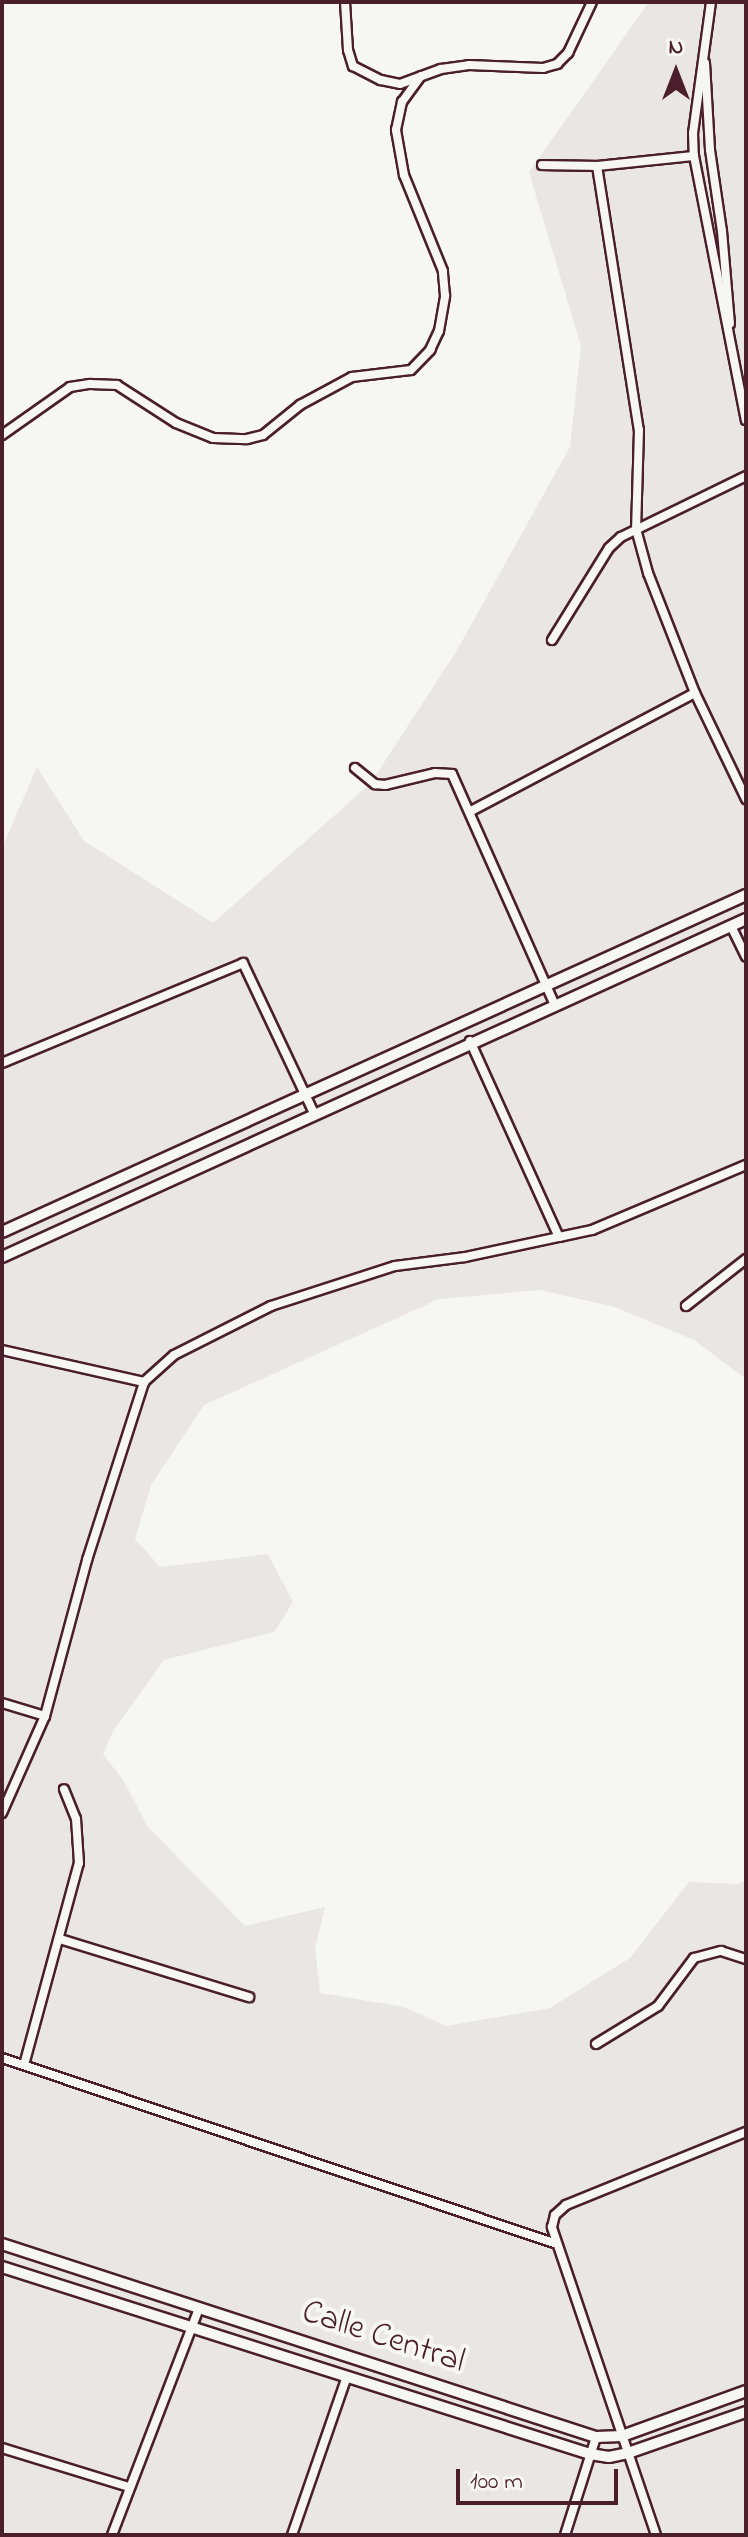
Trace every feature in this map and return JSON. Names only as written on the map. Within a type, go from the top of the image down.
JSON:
[{"type":"street","points":[[345,2],[348,50],[353,66],[381,80],[400,84],[469,65],[543,68],[557,64],[568,53],[592,2]]},
{"type":"street","points":[[711,2],[693,133],[694,156],[746,420]]},
{"type":"street","points":[[703,52],[733,365]]},
{"type":"street","points":[[2,435],[70,387],[90,384],[117,385],[176,423],[213,438],[247,439],[263,435],[300,405],[352,377],[411,370],[430,350],[439,331],[445,296],[443,271],[404,175],[396,130],[402,102],[421,76]]},
{"type":"street","points":[[542,165],[597,166],[694,156]]},
{"type":"street","points":[[597,166],[639,430],[636,529],[648,573],[695,693],[746,799]]},
{"type":"street","points":[[552,640],[609,548],[636,529],[746,476]]},
{"type":"street","points":[[471,811],[695,693]]},
{"type":"street","points":[[355,768],[375,784],[385,785],[445,771],[458,782],[555,1005]]},
{"type":"street","points":[[2,1232],[746,895]]},
{"type":"street","points":[[2,1257],[470,1041],[746,919]]},
{"type":"street","points":[[731,926],[746,957]]},
{"type":"street","points":[[2,1063],[243,963],[315,1115]]},
{"type":"street","points":[[470,1041],[559,1237]]},
{"type":"street","points":[[2,1813],[45,1716],[87,1560],[144,1382],[174,1355],[271,1306],[395,1266],[465,1257],[592,1230],[746,1165]]},
{"type":"street","points":[[686,1306],[746,1259]]},
{"type":"street","points":[[2,1350],[144,1382]]},
{"type":"street","points":[[2,1703],[45,1716]]},
{"type":"street","points":[[24,2065],[79,1863],[76,1819],[64,1789]]},
{"type":"street","points":[[60,1939],[249,1997]]},
{"type":"street","points":[[596,2044],[658,2006],[694,1958],[721,1951],[746,1959]]},
{"type":"street","points":[[2,2058],[554,2243]]},
{"type":"street","points":[[656,2535],[554,2243],[555,2215],[566,2205],[746,2132]]},
{"type":"street","name":"Calle Central","points":[[2,2244],[596,2437],[622,2436],[746,2391]]},
{"type":"street","name":"Calle Central","points":[[2,2267],[590,2454],[609,2457],[628,2453],[746,2412]]},
{"type":"street","points":[[112,2535],[199,2308]]},
{"type":"street","points":[[292,2535],[347,2376]]},
{"type":"street","points":[[565,2535],[596,2437]]},
{"type":"street","points":[[2,2448],[129,2487]]},
{"type":"shaded area","points":[[649,2],[746,2],[746,1379],[694,1340],[615,1307],[540,1290],[439,1299],[204,1405],[151,1485],[135,1539],[160,1567],[268,1554],[293,1602],[274,1632],[164,1660],[113,1731],[103,1754],[123,1780],[148,1827],[245,1926],[325,1907],[315,1948],[320,1993],[404,2007],[446,2026],[550,2008],[630,1958],[689,1882],[737,1884],[746,1880],[746,2535],[2,2535],[2,848],[37,767],[84,841],[213,923],[370,784],[456,652],[570,447],[581,346],[529,172]]}]
